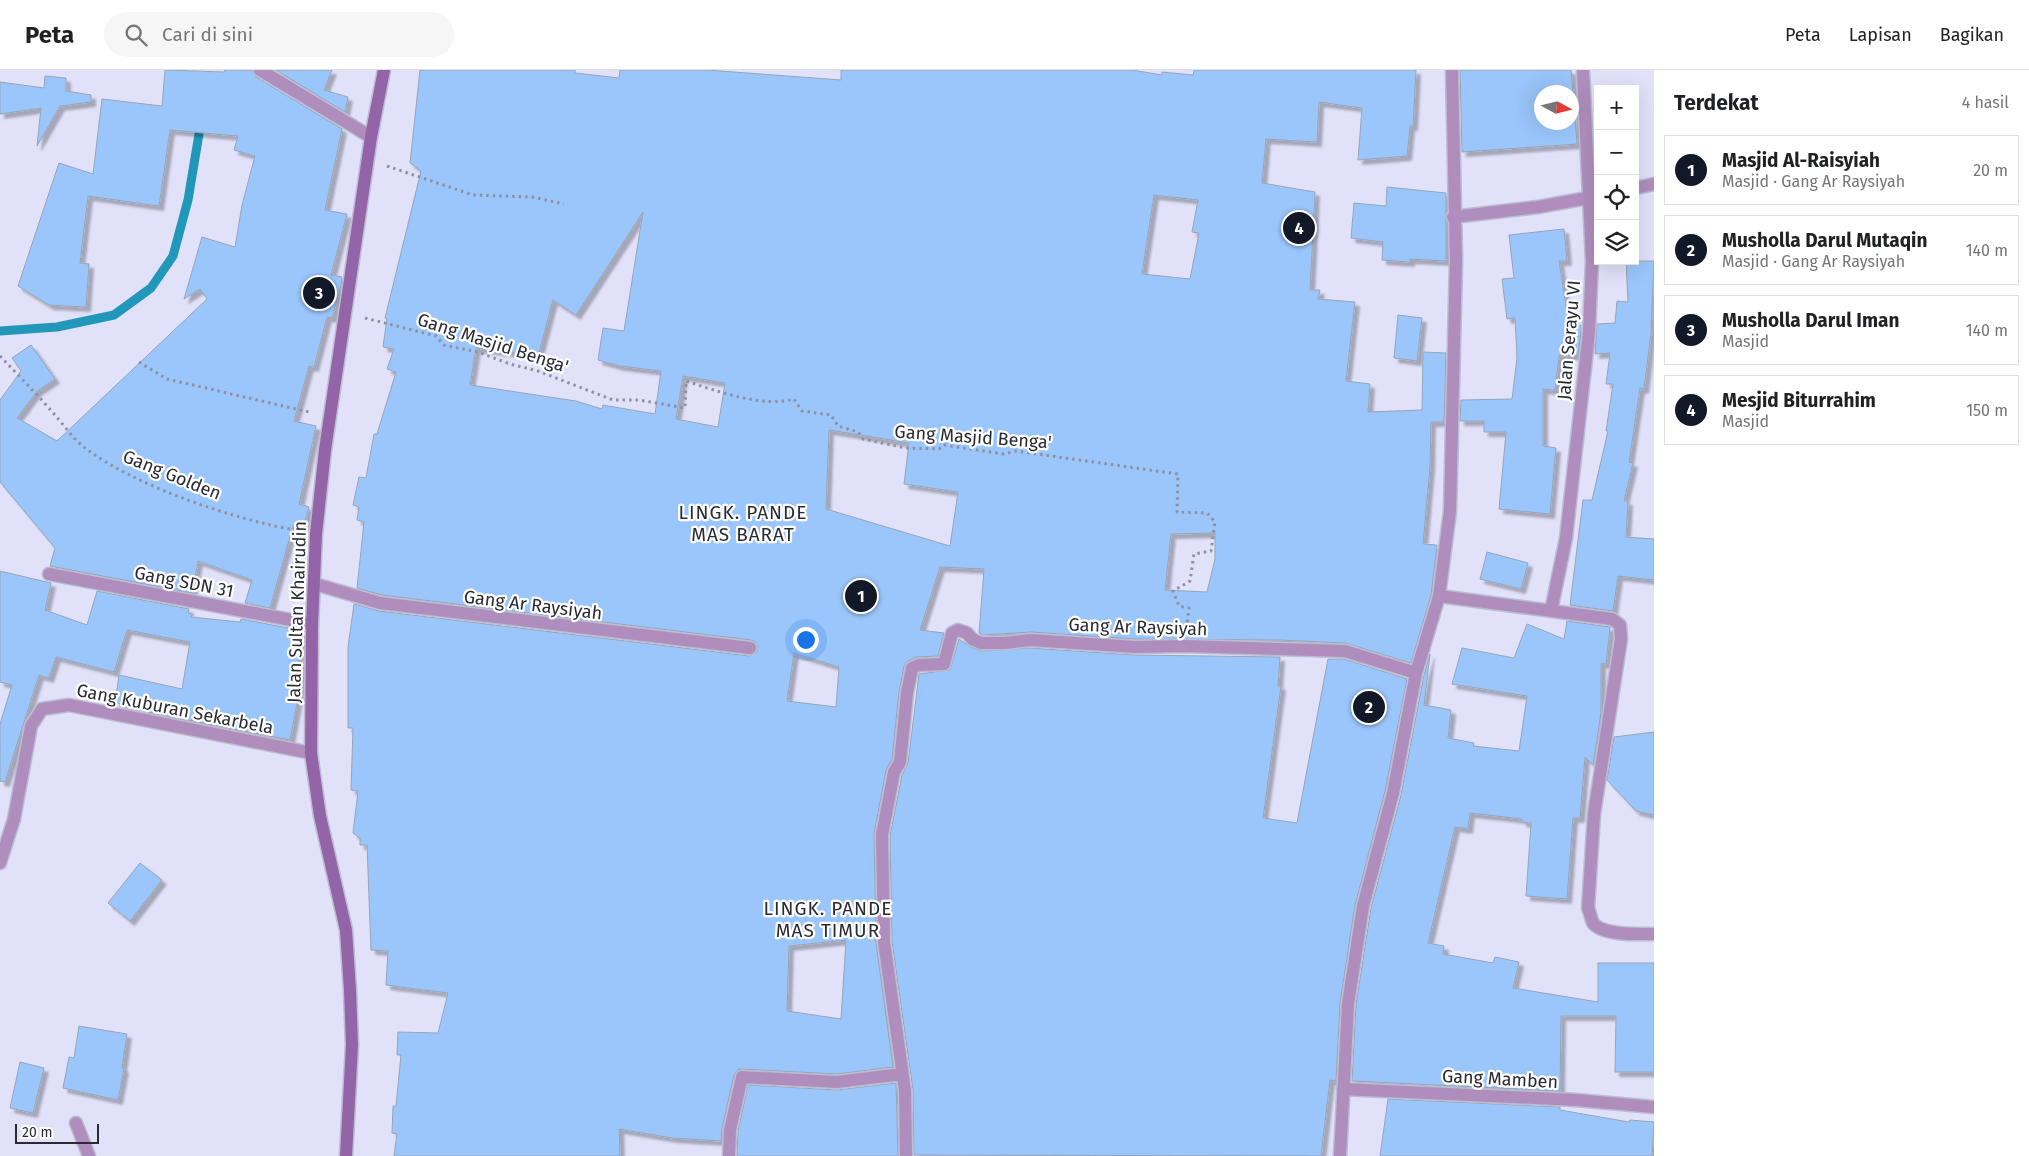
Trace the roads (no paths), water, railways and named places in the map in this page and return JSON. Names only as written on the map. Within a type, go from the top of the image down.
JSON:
[{"type":"main road","name":"Jalan Sultan Khairudin","points":[[346,1156],[352,1045],[346,930],[320,816],[312,754],[312,624],[316,534],[371,137],[384,70]]},
{"type":"street","points":[[260,70],[371,137]]},
{"type":"street","points":[[1340,1156],[1348,1004],[1363,906],[1393,793],[1416,673],[1439,596],[1450,511],[1456,260],[1453,216],[1455,184],[1452,70]]},
{"type":"street","name":"Jalan Serayu VI","points":[[1552,611],[1566,538],[1590,332],[1594,197],[1583,70]]},
{"type":"street","points":[[1639,187],[1654,184]]},
{"type":"street","points":[[1453,216],[1480,215],[1594,197]]},
{"type":"street","name":"Gang SDN 31","points":[[48,574],[312,624]]},
{"type":"street","name":"Gang Ar Raysiyah","points":[[315,584],[380,603],[750,648]]},
{"type":"street","points":[[1439,596],[1612,619],[1620,625],[1621,640],[1594,814],[1588,908],[1593,922],[1600,929],[1615,932],[1654,934]]},
{"type":"street","name":"Gang Ar Raysiyah","points":[[902,1074],[884,942],[882,835],[894,772],[900,762],[907,693],[912,668],[915,666],[944,664],[954,631],[967,633],[972,639],[981,643],[1030,640],[1135,647],[1185,646],[1345,651],[1416,673]]},
{"type":"street","name":"Gang Kuburan Sekarbela","points":[[0,863],[14,820],[31,726],[42,709],[69,705],[312,754]]},
{"type":"street","points":[[729,1156],[730,1130],[742,1078],[837,1082],[902,1074],[906,1091],[906,1156]]},
{"type":"street","name":"Gang Mamben","points":[[1343,1089],[1576,1100],[1654,1108]]},
{"type":"street","points":[[76,1123],[89,1156]]},
{"type":"waterway","points":[[0,331],[57,327],[114,315],[151,288],[173,256],[188,200],[201,122]]},
{"type":"place","name":"Mesjid Biturrahim","points":[[1299,228]]},
{"type":"place","name":"Musholla Darul Iman","points":[[319,293]]},
{"type":"place","name":"Masjid Al-Raisyiah","points":[[861,596]]},
{"type":"place","name":"Musholla Darul Mutaqin","points":[[1369,707]]},
{"type":"district","name":"LINGK. PANDE MAS BARAT","points":[[743,523]]},
{"type":"district","name":"LINGK. PANDE MAS TIMUR","points":[[828,919]]}]
